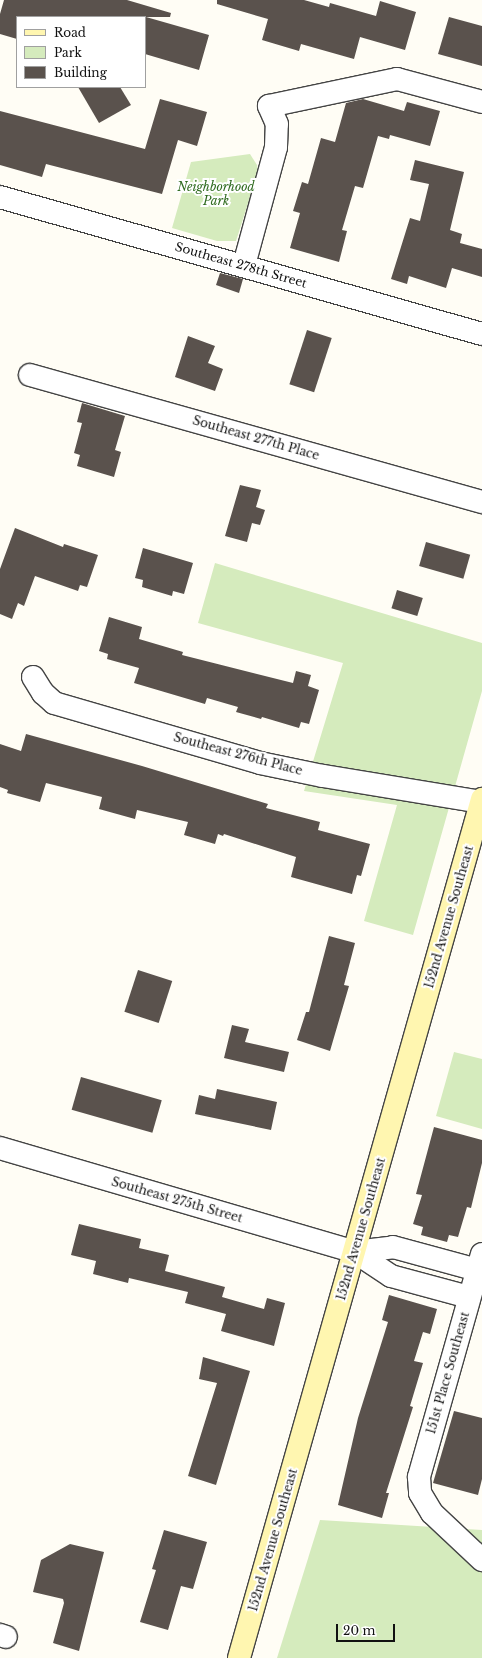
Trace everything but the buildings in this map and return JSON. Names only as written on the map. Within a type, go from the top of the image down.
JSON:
[{"type":"street","points":[[244,265],[276,147],[277,124],[269,106],[397,79],[482,102]]},
{"type":"street","name":"Southeast 278th Street","points":[[0,197],[244,265],[482,334]]},
{"type":"street","name":"Southeast 277th Place","points":[[30,375],[482,502]]},
{"type":"street","name":"Southeast 276th Place","points":[[33,677],[43,693],[54,702],[260,763],[323,776],[482,801]]},
{"type":"street","name":"152nd Avenue Southeast","points":[[239,1658],[482,801]]},
{"type":"street","name":"Southeast 275th Street","points":[[0,1148],[355,1252],[391,1276],[469,1298]]},
{"type":"street","name":"Southeast 275th Street","points":[[355,1252],[394,1247],[479,1262]]},
{"type":"street","name":"151st Place Southeast","points":[[479,1262],[419,1477],[420,1493],[432,1514],[482,1560]]},
{"type":"green space","name":"Neighborhood Park","points":[[250,154],[257,165],[258,172],[236,241],[217,241],[172,228],[191,162]]},
{"type":"green space","points":[[215,563],[482,643],[482,691],[413,935],[364,921],[397,805],[304,791],[343,663],[198,623]]},
{"type":"green space","points":[[454,1052],[482,1059],[482,1129],[436,1116]]},
{"type":"green space","points":[[320,1520],[482,1530],[482,1658],[277,1658]]}]
